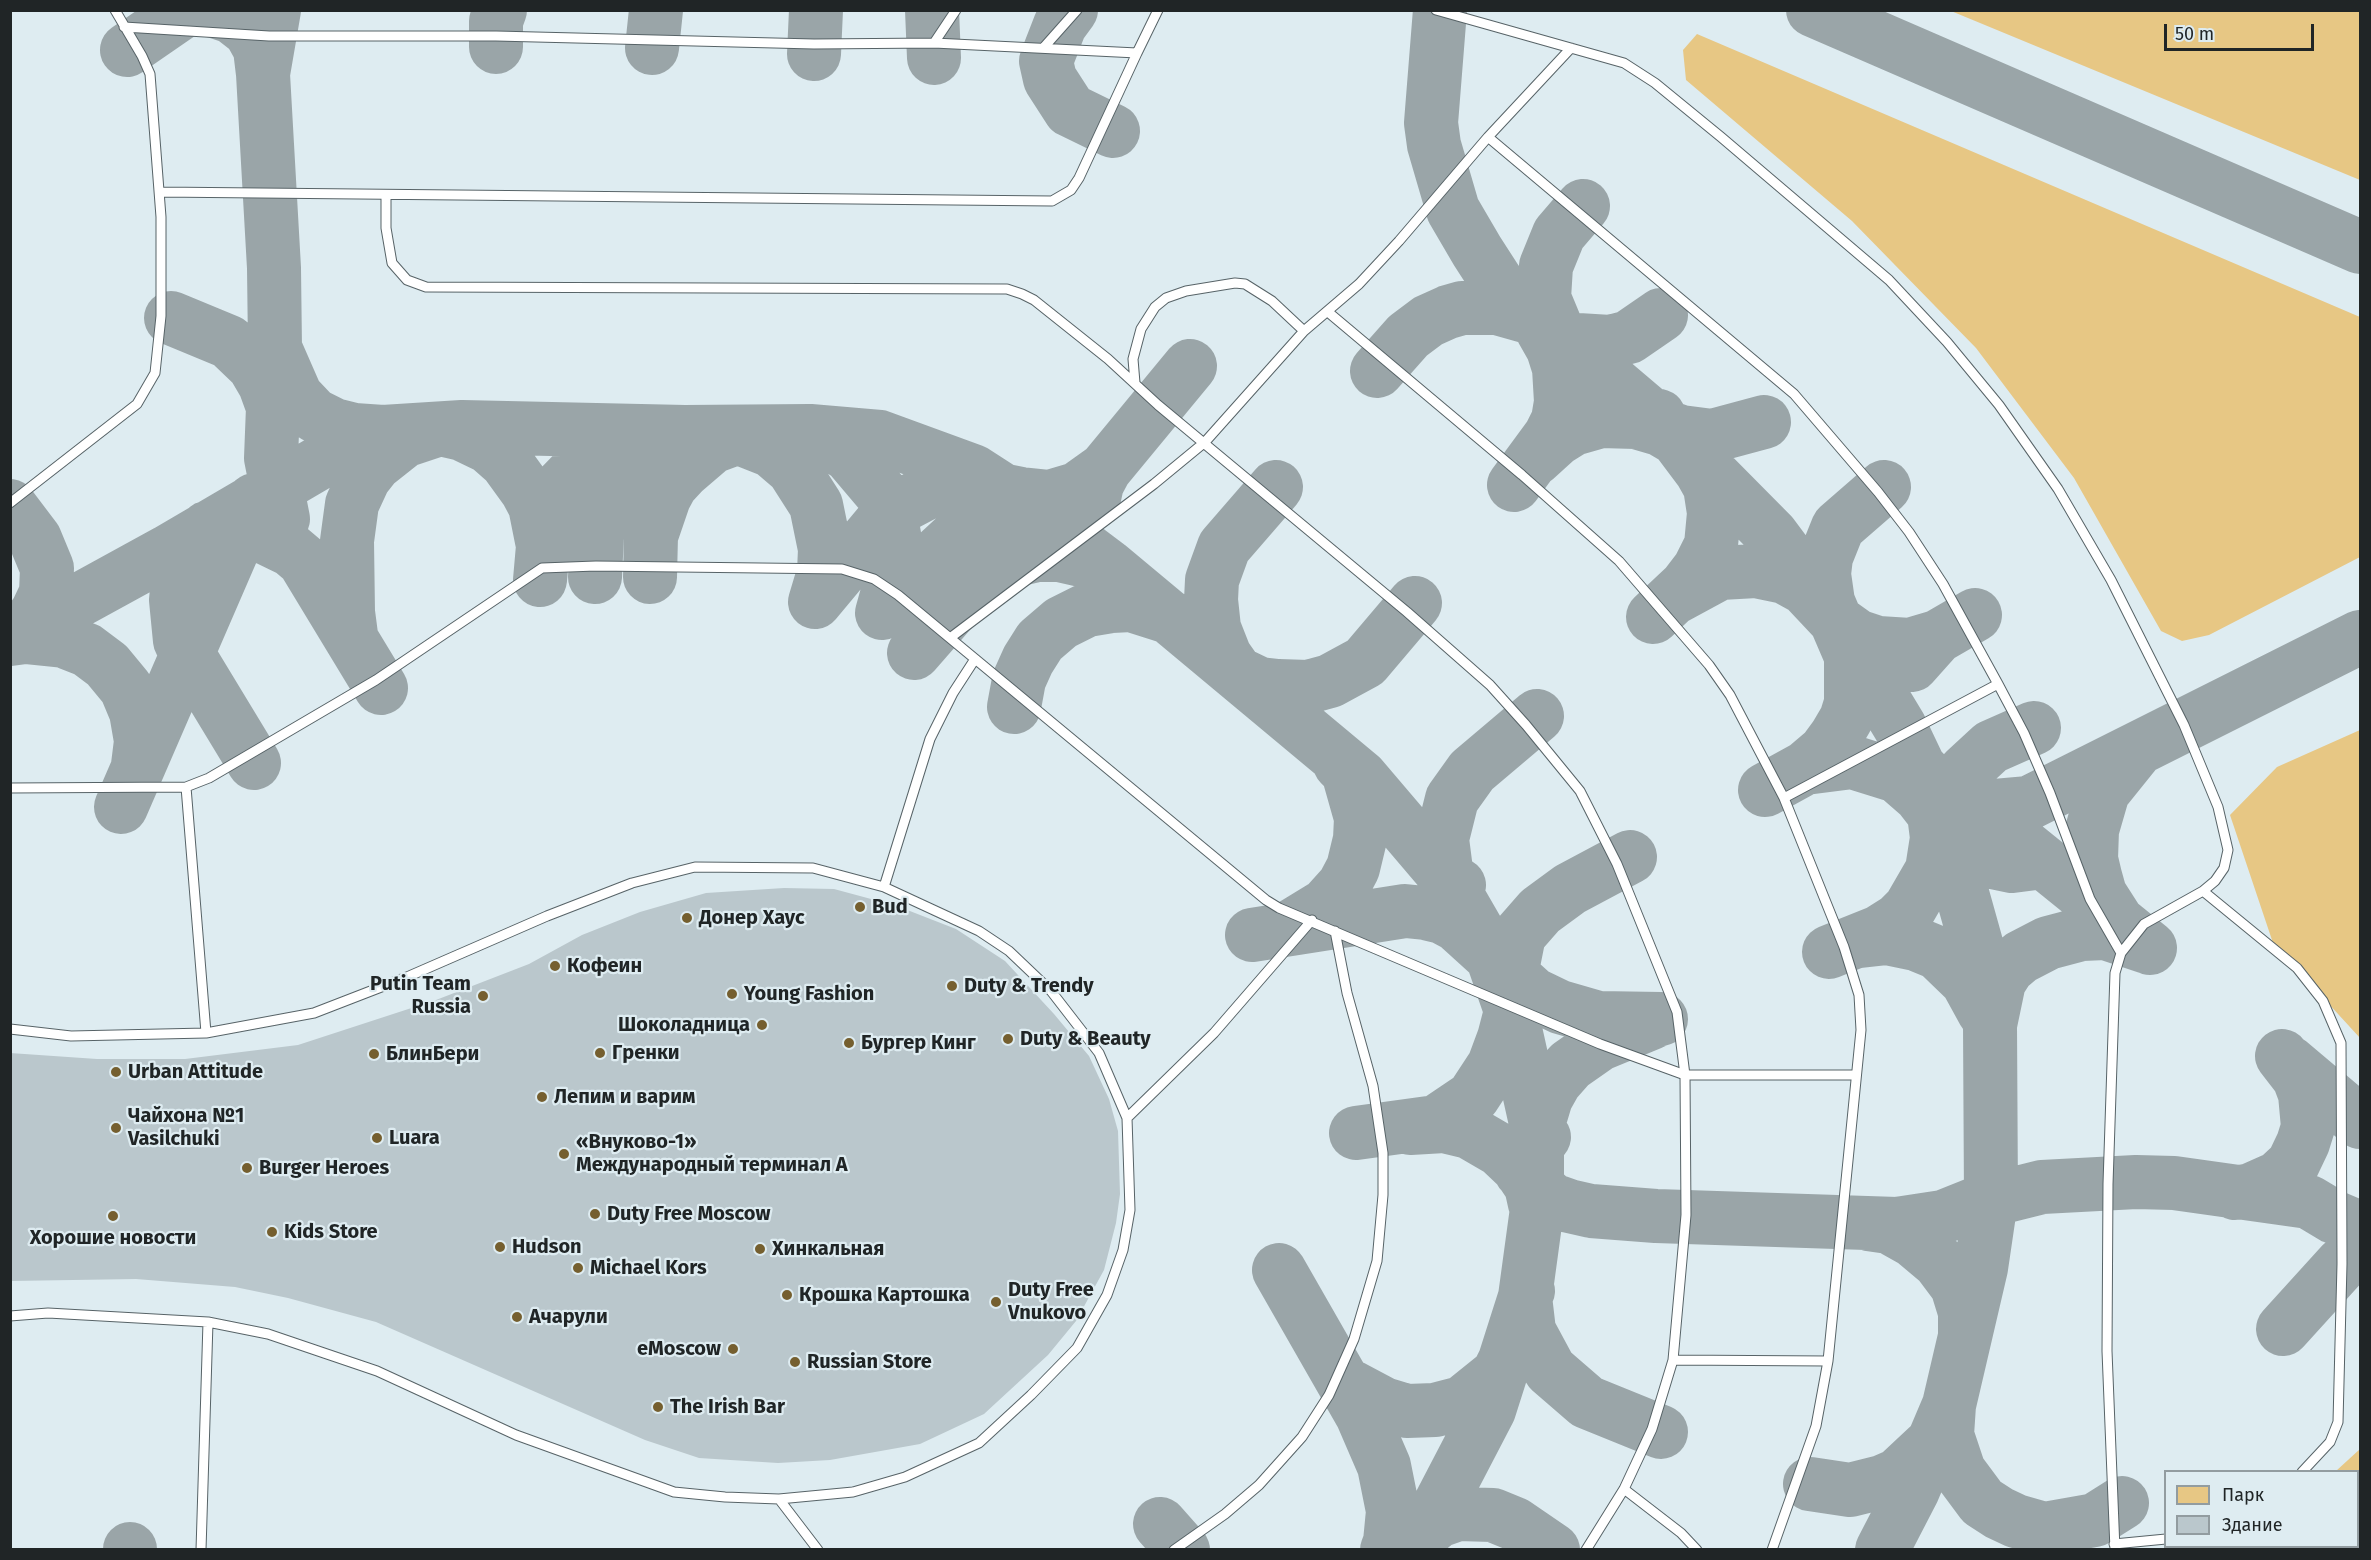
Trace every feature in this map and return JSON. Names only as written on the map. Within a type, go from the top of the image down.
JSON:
[{"type":"lane","points":[[10,503],[137,404],[155,373],[160,316],[160,192],[150,74],[115,10]]},
{"type":"lane","points":[[934,43],[956,10]]},
{"type":"lane","points":[[1045,46],[1077,10]]},
{"type":"lane","points":[[160,192],[1052,201],[1071,190],[1078,178],[1158,10]]},
{"type":"lane","points":[[1437,10],[1624,63],[1655,84],[1838,234],[1890,280],[1947,342],[1999,405],[2058,489],[2111,580],[2184,725],[2218,807],[2228,850],[2224,868],[2215,881],[2203,891],[2144,924],[2121,953],[2114,983],[2108,1196],[2107,1351],[2115,1547],[2164,1539]]},
{"type":"lane","points":[[124,27],[269,36],[496,36],[814,44],[934,43],[1045,46],[1137,53]]},
{"type":"lane","points":[[950,638],[1154,484],[1205,442],[1304,331],[1359,284],[1399,242],[1488,137],[1571,48]]},
{"type":"lane","points":[[1488,137],[1767,371],[1820,421],[1909,532],[1943,584],[1998,684],[2037,763],[2090,899],[2121,953]]},
{"type":"lane","points":[[386,196],[386,228],[392,262],[407,280],[426,287],[1007,289],[1034,300],[1205,442],[1490,685],[1580,791],[1617,864],[1677,1012],[1685,1075],[1686,1215],[1673,1360],[1652,1429],[1624,1489],[1586,1550]]},
{"type":"lane","points":[[1134,383],[1133,358],[1141,329],[1155,307],[1166,298],[1186,291],[1235,283],[1245,284],[1272,301],[1304,331]]},
{"type":"lane","points":[[1328,312],[1531,483],[1619,561],[1709,665],[1730,695],[1784,798],[1844,947],[1859,995],[1861,1030],[1828,1361],[1816,1426],[1772,1550]]},
{"type":"lane","points":[[10,788],[186,788],[209,778],[376,680],[542,568],[596,566],[842,569],[874,579],[950,638],[1266,900],[1600,1044],[1685,1075],[1856,1076]]},
{"type":"lane","points":[[884,887],[930,739],[953,693],[975,659]]},
{"type":"lane","points":[[1784,798],[1998,684]]},
{"type":"lane","points":[[186,788],[206,1033]]},
{"type":"lane","points":[[10,1029],[71,1036],[206,1033],[314,1012],[407,977],[547,916],[632,884],[695,867],[813,868],[884,887],[980,931],[1010,951],[1051,991],[1099,1053],[1126,1118],[1130,1210],[1123,1250],[1107,1295],[1077,1348],[1031,1395],[979,1443],[905,1477],[853,1492],[779,1499],[725,1497],[674,1491],[516,1435],[377,1371],[268,1334],[208,1322],[48,1313],[10,1316]]},
{"type":"lane","points":[[2203,891],[2297,968],[2323,1001],[2342,1043],[2342,1264],[2338,1422],[2336,1432],[2330,1442],[2304,1470]]},
{"type":"lane","points":[[1126,1118],[1214,1033],[1312,920]]},
{"type":"lane","points":[[1174,1550],[1225,1514],[1259,1485],[1302,1437],[1338,1378],[1354,1339],[1374,1272],[1383,1195],[1383,1153],[1373,1086],[1347,993],[1335,931]]},
{"type":"lane","points":[[201,1550],[208,1322]]},
{"type":"lane","points":[[1673,1360],[1828,1361]]},
{"type":"lane","points":[[1624,1489],[1681,1533],[1697,1550]]},
{"type":"lane","points":[[779,1499],[818,1550]]},
{"type":"green space","points":[[1951,11],[2360,11],[2360,180]]},
{"type":"green space","points":[[1697,34],[2360,317],[2360,557],[2209,635],[2182,641],[2161,631],[2074,478],[1976,348],[1852,221],[1686,80],[1683,50]]},
{"type":"green space","points":[[2360,730],[2360,1038],[2273,943],[2230,815],[2277,767]]},
{"type":"green space","points":[[2360,1449],[2360,1549],[2261,1550],[2262,1548],[2359,1548],[2359,1470],[2337,1470]]},
{"type":"building","name":"«Внуково-1» Международный терминал А","points":[[784,888],[834,889],[897,906],[956,929],[1005,961],[1054,1014],[1089,1056],[1109,1099],[1118,1131],[1120,1194],[1116,1223],[1104,1270],[1076,1321],[1048,1355],[984,1414],[920,1444],[830,1460],[778,1463],[699,1458],[645,1440],[376,1322],[288,1298],[235,1287],[136,1279],[10,1281],[10,1053],[97,1059],[185,1059],[298,1045],[436,1000],[529,964],[582,935],[640,912],[706,893]]},
{"type":"taxiway","points":[[127,50],[185,10]]},
{"type":"taxiway","points":[[211,10],[232,17],[250,31],[260,49],[263,74]]},
{"type":"taxiway","points":[[274,10],[263,74],[274,268],[275,348],[296,396],[314,415],[334,425],[354,430],[383,432],[462,427],[685,432],[810,431],[880,437],[973,471],[1035,511],[1108,566],[1361,777],[1447,878],[1492,956],[1511,1011],[1537,1128],[1537,1209],[1525,1297],[1489,1410],[1426,1531],[1402,1550]]},
{"type":"taxiway","points":[[496,47],[496,21],[500,10]]},
{"type":"taxiway","points":[[652,48],[656,10]]},
{"type":"taxiway","points":[[814,54],[816,10]]},
{"type":"taxiway","points":[[932,10],[934,58]]},
{"type":"taxiway","points":[[1071,10],[1060,25],[1046,61],[1050,79],[1070,110],[1113,131]]},
{"type":"taxiway","points":[[1440,10],[1431,123],[1434,145],[1453,210],[1477,251],[1497,282],[1511,296],[1664,426],[1772,535],[1836,621],[1900,727],[1919,767],[1934,814],[1944,829],[1977,947],[1990,1025],[1991,1200],[1981,1268],[1949,1405],[1913,1490],[1882,1550]]},
{"type":"taxiway","points":[[1813,10],[2360,247]]},
{"type":"taxiway","points":[[1583,206],[1559,234],[1546,266],[1544,298],[1561,339],[1610,342],[1629,337],[1661,315]]},
{"type":"taxiway","points":[[1377,371],[1408,336],[1428,321],[1448,312],[1462,308],[1497,308],[1536,319],[1553,349],[1559,368],[1561,402],[1558,420],[1550,436],[1514,485]]},
{"type":"taxiway","points":[[171,318],[229,342],[276,387]]},
{"type":"taxiway","points":[[251,361],[265,385],[273,407],[271,458],[283,519]]},
{"type":"taxiway","points":[[1093,503],[1097,484],[1105,469],[1190,366]]},
{"type":"taxiway","points":[[1659,416],[1664,426],[1681,432],[1712,436],[1764,422]]},
{"type":"taxiway","points":[[1535,459],[1557,439],[1573,429],[1601,421],[1636,422],[1660,429],[1677,439],[1701,471],[1710,487],[1714,513],[1711,545],[1699,569],[1686,586],[1653,617]]},
{"type":"taxiway","points":[[351,635],[348,612],[347,541],[352,504],[364,478],[375,464],[404,441],[440,429],[462,434],[489,447],[506,462],[527,491],[535,506],[542,541]]},
{"type":"taxiway","points":[[810,431],[849,455],[882,494],[890,512],[896,546],[894,570],[882,613]]},
{"type":"taxiway","points":[[10,638],[167,552],[353,443],[383,432]]},
{"type":"taxiway","points":[[540,580],[545,523],[560,487],[597,449],[641,433]]},
{"type":"taxiway","points":[[729,434],[772,451],[793,469],[816,505],[825,549],[824,572],[815,602]]},
{"type":"taxiway","points":[[650,577],[651,536],[671,485],[712,447],[747,434]]},
{"type":"taxiway","points":[[595,577],[597,535],[611,492],[624,472],[678,436]]},
{"type":"taxiway","points":[[815,602],[890,512],[926,493],[941,488],[981,486],[1050,497],[1077,489],[1105,469]]},
{"type":"taxiway","points":[[1276,487],[1224,547],[1212,580],[1211,600],[1214,628],[1225,656],[1237,673],[1260,684],[1278,686],[1308,687],[1330,681],[1365,662],[1415,603]]},
{"type":"taxiway","points":[[1884,487],[1838,527],[1826,557],[1824,574],[1828,602],[1836,621],[1857,636],[1878,643],[1910,645],[1937,637]]},
{"type":"taxiway","points":[[121,807],[254,500]]},
{"type":"taxiway","points":[[10,506],[35,539],[47,568],[46,593],[37,612],[23,631]]},
{"type":"taxiway","points":[[884,611],[921,569],[961,532],[1001,523],[1031,525],[1060,531]]},
{"type":"taxiway","points":[[254,763],[180,641],[176,600],[179,569],[185,556],[207,528],[256,533],[291,550],[304,561],[381,688]]},
{"type":"taxiway","points":[[914,653],[976,582],[994,570],[1016,560],[1037,555],[1059,555],[1103,565]]},
{"type":"taxiway","points":[[1672,599],[1720,573],[1756,571],[1785,577],[1805,588],[1836,621],[1851,656],[1851,703],[1846,719],[1836,736],[1825,751],[1805,768]]},
{"type":"taxiway","points":[[1014,707],[1019,680],[1028,660],[1040,641],[1061,623],[1087,610],[1131,605],[1172,618]]},
{"type":"taxiway","points":[[1912,665],[1937,637],[1975,615]]},
{"type":"taxiway","points":[[10,639],[25,637],[64,641],[87,650],[107,665],[126,688],[136,712],[141,741],[138,765]]},
{"type":"taxiway","points":[[1919,767],[1936,785],[1951,796],[1968,802],[1995,806],[2029,803],[2360,637]]},
{"type":"taxiway","points":[[1459,885],[1447,878],[1442,839],[1452,799],[1472,771],[1537,716]]},
{"type":"taxiway","points":[[2034,728],[1991,747],[1965,771],[1951,796],[1944,829],[1972,855],[1988,861],[2012,866],[2043,862]]},
{"type":"taxiway","points":[[2116,919],[2100,894],[2095,876],[2091,859],[2092,830],[2103,792],[2136,751]]},
{"type":"taxiway","points":[[1765,790],[1805,768],[1852,762],[1897,776],[1920,796],[1934,814],[1937,838],[1932,870],[1910,908],[1898,920],[1879,932],[1829,952]]},
{"type":"taxiway","points":[[1290,927],[1326,905],[1344,885],[1353,868],[1360,839],[1361,818],[1348,772],[1340,764]]},
{"type":"taxiway","points":[[2014,838],[2150,948]]},
{"type":"taxiway","points":[[1356,1133],[1436,1122],[1473,1097],[1494,1065],[1504,1038],[1511,1011],[1511,975],[1519,935],[1540,911],[1570,889],[1630,857]]},
{"type":"taxiway","points":[[1252,935],[1405,911],[1425,913],[1442,917],[1457,925],[1533,994],[1560,1007],[1598,1018],[1661,1019]]},
{"type":"taxiway","points":[[1990,1025],[1999,982],[2008,968],[2021,957],[2048,943],[2082,934],[2105,933],[2147,947]]},
{"type":"taxiway","points":[[1860,941],[1887,938],[1916,944],[1938,953],[1967,981],[1984,1012]]},
{"type":"taxiway","points":[[1544,1137],[1537,1128],[1546,1098],[1555,1082],[1570,1065],[1600,1044],[1651,1023]]},
{"type":"taxiway","points":[[2235,1193],[2251,1190],[2278,1178],[2293,1164],[2303,1143],[2308,1127],[2305,1094],[2299,1078],[2282,1056]]},
{"type":"taxiway","points":[[2289,1062],[2360,1122]]},
{"type":"taxiway","points":[[1410,1128],[1444,1126],[1469,1132],[1500,1150],[1519,1168],[1531,1186],[1535,1204]]},
{"type":"taxiway","points":[[1521,1172],[1552,1200],[1569,1206],[1591,1211],[1656,1216],[1897,1224],[1943,1217],[1978,1203],[2042,1187],[2136,1182],[2174,1183],[2309,1202],[2334,1217],[2360,1228]]},
{"type":"taxiway","points":[[1868,1224],[1889,1227],[1914,1241],[1939,1262],[1957,1286],[1965,1312],[1965,1336]]},
{"type":"taxiway","points":[[2283,1329],[2342,1264],[2360,1249]]},
{"type":"taxiway","points":[[1279,1270],[1362,1415],[1384,1466],[1393,1511],[1387,1550]]},
{"type":"taxiway","points":[[1528,1291],[1525,1297],[1529,1331],[1550,1370],[1587,1402],[1661,1432]]},
{"type":"taxiway","points":[[1352,1387],[1384,1404],[1407,1411],[1435,1410],[1462,1403],[1498,1374],[1505,1360]]},
{"type":"taxiway","points":[[1949,1405],[1947,1435],[1959,1471],[1982,1502],[1999,1513],[2016,1521],[2044,1529],[2095,1520],[2122,1503]]},
{"type":"taxiway","points":[[1810,1484],[1850,1490],[1882,1482],[1898,1475],[1929,1446]]},
{"type":"taxiway","points":[[1426,1531],[1438,1521],[1458,1514],[1493,1515],[1515,1524],[1553,1550]]},
{"type":"taxiway","points":[[1160,1524],[1183,1550]]},
{"type":"place","name":"Bud","points":[[860,907]]},
{"type":"place","name":"Донер Хаус","points":[[687,918]]},
{"type":"place","name":"Кофеин","points":[[555,966]]},
{"type":"place","name":"Duty & Trendy","points":[[952,986]]},
{"type":"place","name":"Young Fashion","points":[[732,994]]},
{"type":"place","name":"Putin Team Russia","points":[[483,996]]},
{"type":"place","name":"Шоколадница","points":[[762,1025]]},
{"type":"place","name":"Duty & Beauty","points":[[1008,1039]]},
{"type":"place","name":"Бургер Кинг","points":[[849,1043]]},
{"type":"place","name":"Гренки","points":[[600,1053]]},
{"type":"place","name":"БлинБери","points":[[374,1054]]},
{"type":"place","name":"Urban Attitude","points":[[116,1072]]},
{"type":"place","name":"Лепим и варим","points":[[542,1097]]},
{"type":"place","name":"Чайхона №1 Vasilchuki","points":[[116,1128]]},
{"type":"place","name":"Luara","points":[[377,1138]]},
{"type":"place","name":"«Внуково-1» Международный терминал А","points":[[564,1154]]},
{"type":"place","name":"Burger Heroes","points":[[247,1168]]},
{"type":"place","name":"Duty Free Moscow","points":[[595,1214]]},
{"type":"place","name":"Хорошие новости","points":[[113,1216]]},
{"type":"place","name":"Kids Store","points":[[272,1232]]},
{"type":"place","name":"Hudson","points":[[500,1247]]},
{"type":"place","name":"Хинкальная","points":[[760,1249]]},
{"type":"place","name":"Michael Kors","points":[[578,1268]]},
{"type":"place","name":"Крошка Картошка","points":[[787,1295]]},
{"type":"place","name":"Duty Free Vnukovo","points":[[996,1302]]},
{"type":"place","name":"Ачарули","points":[[517,1317]]},
{"type":"place","name":"eMoscow","points":[[733,1349]]},
{"type":"place","name":"Russian Store","points":[[795,1362]]},
{"type":"place","name":"The Irish Bar","points":[[658,1407]]}]
